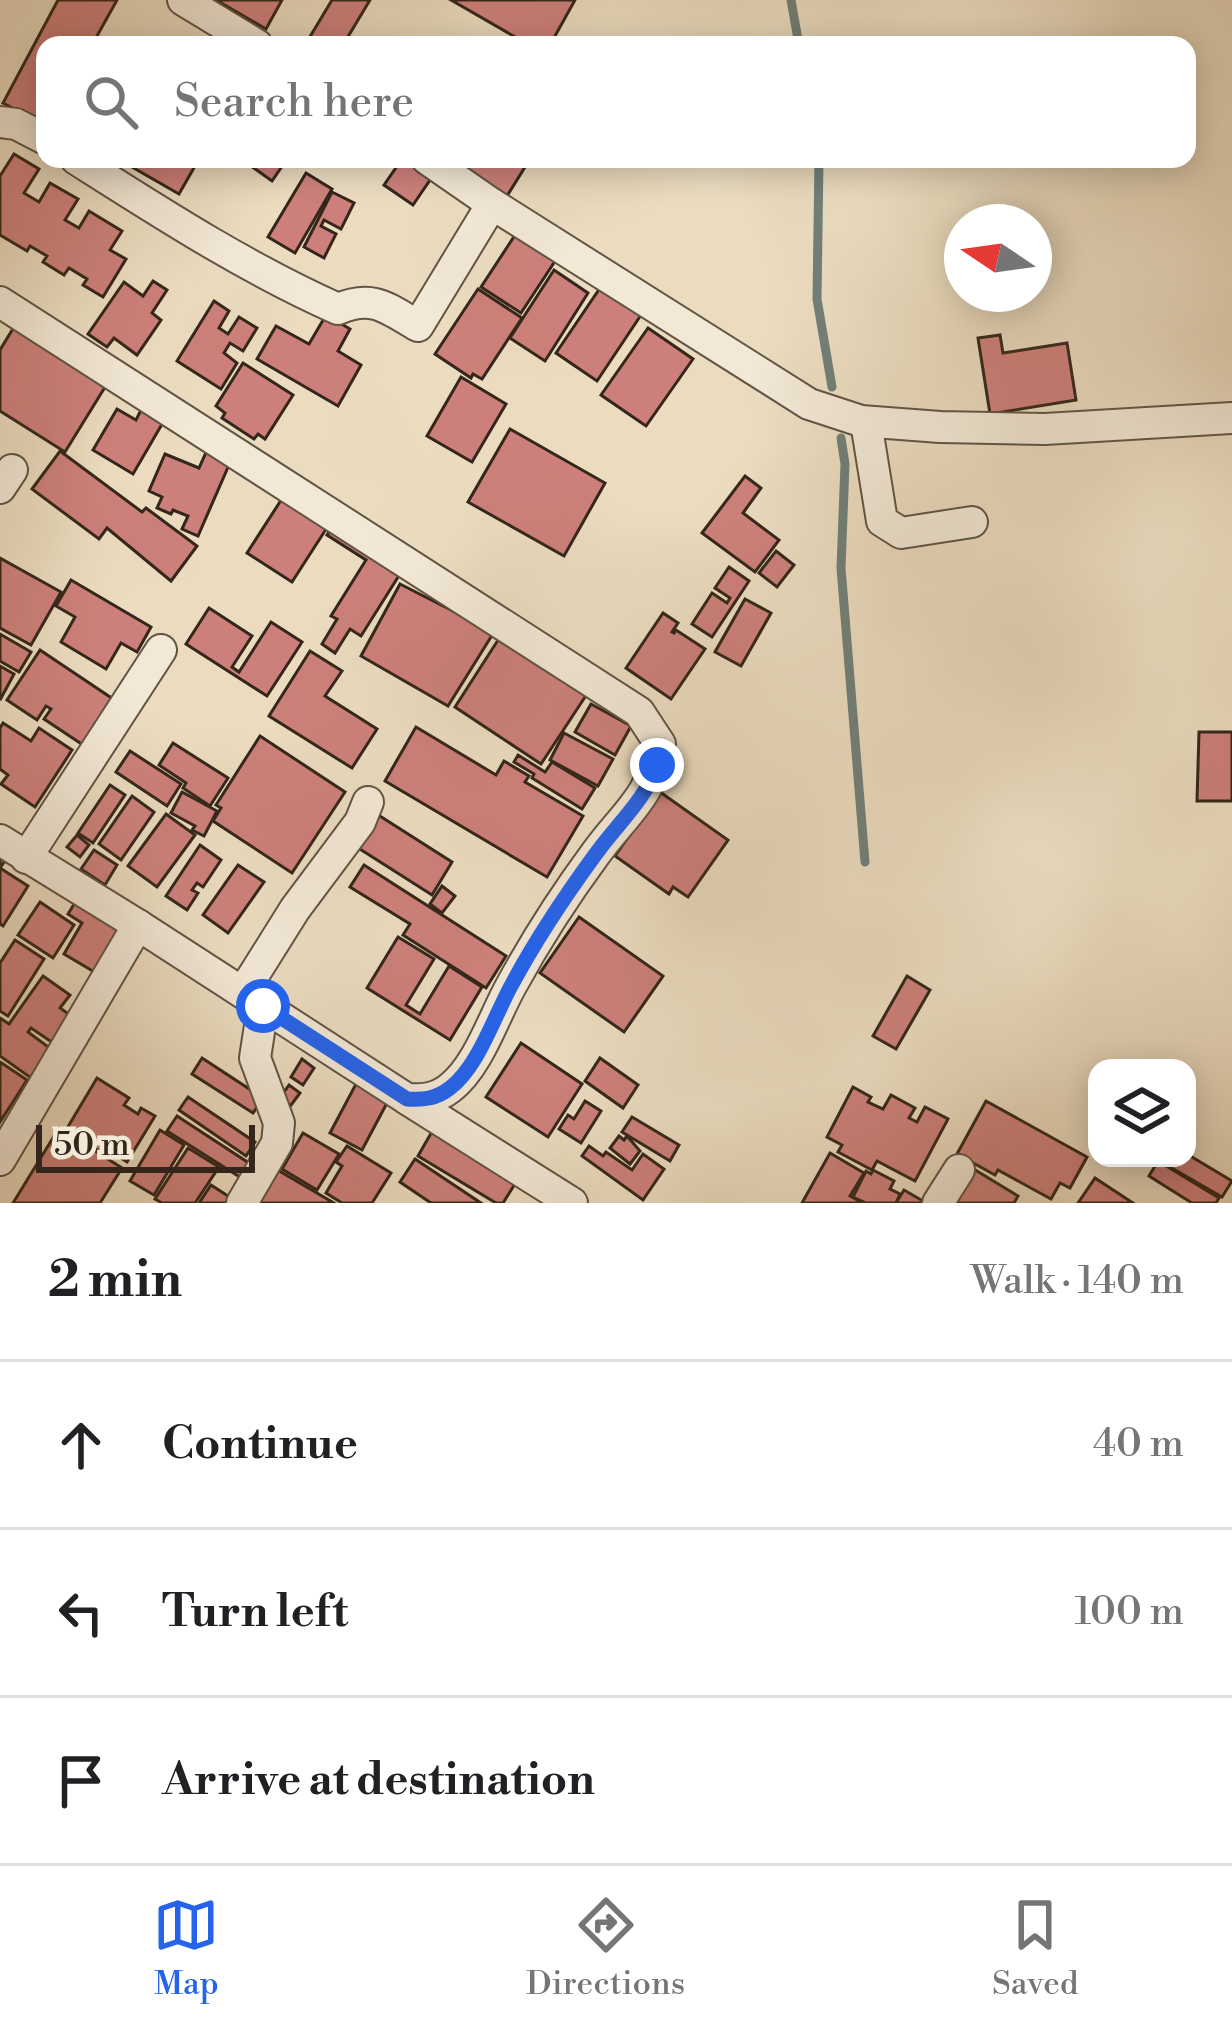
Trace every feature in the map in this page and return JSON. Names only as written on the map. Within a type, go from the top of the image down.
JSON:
[{"type":"street","points":[[183,0],[242,36]]},
{"type":"street","points":[[0,122],[36,134]]},
{"type":"street","points":[[90,168],[286,286],[338,309],[374,301],[418,326],[492,204]]},
{"type":"street","points":[[440,168],[809,404],[866,422],[1045,429],[1232,418]]},
{"type":"street","points":[[0,302],[639,712],[660,744],[651,784],[550,922],[473,1060],[451,1088],[428,1100],[407,1099]]},
{"type":"street","points":[[866,422],[882,521],[901,532],[972,522]]},
{"type":"street","points":[[161,650],[13,849],[407,1099],[525,1191],[572,1203]]},
{"type":"street","points":[[242,1203],[277,1143],[279,1123],[255,1058],[253,999],[295,909],[360,822],[368,802]]},
{"type":"street","points":[[0,1160],[138,925]]},
{"type":"street","points":[[938,1203],[959,1170]]},
{"type":"building","points":[[58,0],[117,0],[97,36],[39,36]]},
{"type":"building","points":[[216,0],[282,0],[266,29]]},
{"type":"building","points":[[332,0],[370,0],[348,36],[310,36]]},
{"type":"building","points":[[451,0],[575,0],[555,36],[513,36]]},
{"type":"building","points":[[36,41],[36,120],[3,103]]},
{"type":"building","points":[[14,154],[39,169],[24,193],[39,202],[50,183],[78,199],[65,220],[79,228],[89,211],[122,231],[110,250],[126,259],[103,297],[83,285],[87,279],[69,268],[64,275],[43,262],[47,256],[0,235],[0,176]]},
{"type":"building","points":[[134,168],[194,168],[179,194]]},
{"type":"building","points":[[254,168],[281,168],[272,181]]},
{"type":"building","points":[[396,168],[420,168],[432,177],[413,205],[384,185]]},
{"type":"building","points":[[463,168],[524,168],[507,196]]},
{"type":"building","points":[[306,173],[332,189],[295,253],[268,237]]},
{"type":"building","points":[[332,192],[354,203],[341,229],[324,220],[321,226],[336,234],[324,258],[304,247]]},
{"type":"building","points":[[521,226],[561,252],[521,313],[481,287]]},
{"type":"building","points":[[554,270],[588,293],[545,361],[510,338]]},
{"type":"building","points":[[153,281],[167,290],[152,313],[161,320],[137,355],[114,338],[107,347],[88,334],[124,282],[143,296]]},
{"type":"building","points":[[600,288],[641,315],[597,381],[556,353]]},
{"type":"building","points":[[478,289],[522,318],[482,379],[473,374],[471,378],[435,354]]},
{"type":"building","points":[[214,301],[229,311],[219,328],[228,334],[239,317],[257,328],[243,351],[230,343],[224,353],[237,363],[221,389],[177,361]]},
{"type":"building","points":[[326,315],[350,329],[338,351],[361,365],[338,406],[257,359],[276,326],[309,344]]},
{"type":"building","points":[[17,322],[110,379],[65,452],[0,411],[0,350]]},
{"type":"building","points":[[648,328],[693,359],[646,426],[601,395]]},
{"type":"building","points":[[1000,335],[1003,353],[1067,343],[1076,400],[990,414],[978,338]]},
{"type":"building","points":[[243,363],[293,395],[265,439],[258,434],[254,439],[222,418],[225,413],[216,406]]},
{"type":"building","points":[[461,377],[506,404],[472,462],[427,436]]},
{"type":"building","points":[[143,406],[165,419],[133,474],[93,450],[117,409],[136,420]]},
{"type":"building","points":[[510,429],[605,483],[564,556],[468,502]]},
{"type":"building","points":[[208,448],[232,458],[198,536],[182,529],[188,516],[157,508],[162,497],[149,491],[165,454],[199,468]]},
{"type":"building","points":[[60,451],[197,546],[171,581],[107,528],[99,539],[32,489]]},
{"type":"building","points":[[745,476],[761,488],[743,513],[779,540],[755,572],[702,533]]},
{"type":"building","points":[[285,494],[330,523],[292,582],[247,553]]},
{"type":"building","points":[[336,522],[405,566],[361,636],[350,629],[335,653],[322,644],[337,619],[331,616],[366,560],[327,535]]},
{"type":"building","points":[[776,551],[794,565],[777,587],[759,573]]},
{"type":"building","points":[[0,558],[61,592],[31,645],[0,628]]},
{"type":"building","points":[[729,567],[749,581],[712,637],[692,624],[712,593],[727,603],[730,598],[715,588]]},
{"type":"building","points":[[71,580],[151,627],[137,652],[121,643],[106,669],[61,642],[75,617],[56,606]]},
{"type":"building","points":[[400,584],[494,632],[448,706],[361,656]]},
{"type":"building","points":[[745,599],[771,613],[741,666],[715,652]]},
{"type":"building","points":[[209,608],[252,636],[232,667],[239,672],[271,622],[302,642],[267,696],[186,644]]},
{"type":"building","points":[[663,613],[678,623],[672,632],[676,630],[705,649],[671,699],[626,668]]},
{"type":"building","points":[[0,634],[31,652],[19,672],[0,661]]},
{"type":"building","points":[[500,637],[587,694],[541,764],[455,707]]},
{"type":"building","points":[[40,650],[113,699],[83,745],[44,719],[51,709],[46,706],[37,720],[7,700]]},
{"type":"building","points":[[310,651],[342,671],[325,696],[377,729],[352,768],[269,716]]},
{"type":"building","points":[[0,666],[14,674],[0,700]]},
{"type":"building","points":[[591,704],[631,726],[615,755],[575,732]]},
{"type":"building","points":[[3,723],[31,741],[39,728],[72,750],[35,807],[1,784],[8,775],[0,769]]},
{"type":"building","points":[[416,727],[496,775],[504,761],[529,776],[525,782],[583,816],[547,877],[385,781]]},
{"type":"building","points":[[1199,732],[1232,732],[1232,801],[1197,801]]},
{"type":"building","points":[[564,733],[613,759],[598,786],[550,760]]},
{"type":"building","points":[[260,736],[345,792],[292,873],[213,821],[221,808],[216,805]]},
{"type":"building","points":[[173,743],[228,778],[210,806],[159,765]]},
{"type":"building","points":[[130,751],[181,784],[167,806],[116,772]]},
{"type":"building","points":[[518,755],[545,772],[552,762],[595,788],[582,809],[532,778],[534,774],[514,762]]},
{"type":"building","points":[[110,785],[125,795],[93,843],[78,833]]},
{"type":"building","points":[[182,792],[217,811],[204,836],[171,813]]},
{"type":"building","points":[[660,792],[728,840],[688,897],[673,887],[669,894],[615,856]]},
{"type":"building","points":[[132,796],[154,812],[121,860],[99,844]]},
{"type":"building","points":[[372,811],[452,862],[432,895],[352,844]]},
{"type":"building","points":[[166,814],[195,835],[157,887],[128,866]]},
{"type":"building","points":[[77,835],[89,845],[80,857],[67,847]]},
{"type":"building","points":[[200,845],[221,860],[203,887],[197,883],[192,890],[198,893],[187,910],[166,896]]},
{"type":"building","points":[[94,850],[117,865],[105,885],[81,869]]},
{"type":"building","points":[[238,865],[264,882],[228,933],[203,915]]},
{"type":"building","points":[[364,865],[506,956],[486,988],[403,935],[410,924],[350,887]]},
{"type":"building","points":[[0,868],[28,886],[3,926],[0,924]]},
{"type":"building","points":[[442,886],[455,896],[442,913],[430,904]]},
{"type":"building","points":[[81,893],[127,921],[96,973],[64,954],[82,923],[68,914]]},
{"type":"building","points":[[40,902],[74,925],[53,958],[18,935]]},
{"type":"building","points":[[579,917],[663,976],[624,1032],[540,973]]},
{"type":"building","points":[[398,937],[434,959],[406,1005],[420,1014],[449,966],[482,987],[450,1040],[367,988]]},
{"type":"building","points":[[15,940],[44,959],[8,1016],[0,1011],[0,963]]},
{"type":"building","points":[[43,976],[70,995],[60,1008],[77,1020],[59,1047],[31,1028],[28,1032],[51,1049],[31,1078],[0,1056],[0,1018],[9,1024]]},
{"type":"building","points":[[907,976],[930,990],[896,1049],[873,1036]]},
{"type":"building","points":[[521,1043],[582,1084],[548,1137],[486,1097]]},
{"type":"building","points":[[202,1058],[263,1098],[253,1113],[192,1074]]},
{"type":"building","points":[[600,1058],[638,1085],[623,1108],[585,1081]]},
{"type":"building","points":[[302,1059],[314,1068],[303,1085],[291,1077]]},
{"type":"building","points":[[0,1062],[27,1080],[0,1122]]},
{"type":"building","points":[[97,1078],[129,1098],[124,1105],[138,1114],[141,1108],[155,1116],[127,1162],[66,1130]]},
{"type":"building","points":[[356,1084],[388,1101],[362,1150],[330,1133]]},
{"type":"building","points":[[289,1085],[300,1093],[286,1112],[275,1104]]},
{"type":"building","points":[[853,1087],[883,1109],[891,1095],[915,1108],[909,1118],[917,1122],[925,1107],[948,1119],[915,1181],[877,1161],[872,1170],[838,1152],[842,1145],[827,1137]]},
{"type":"building","points":[[188,1097],[255,1142],[246,1156],[179,1110]]},
{"type":"building","points":[[585,1101],[601,1111],[581,1143],[559,1129],[568,1115],[574,1119]]},
{"type":"building","points":[[986,1101],[1087,1157],[1070,1188],[1060,1183],[1051,1199],[957,1154]]},
{"type":"building","points":[[177,1116],[255,1167],[246,1181],[167,1131]]},
{"type":"building","points":[[632,1117],[679,1145],[670,1161],[622,1132]]},
{"type":"building","points":[[59,1128],[122,1168],[100,1203],[13,1203]]},
{"type":"building","points":[[434,1128],[518,1179],[503,1203],[418,1156]]},
{"type":"building","points":[[160,1130],[184,1145],[154,1195],[130,1181]]},
{"type":"building","points":[[303,1133],[339,1154],[317,1190],[282,1169]]},
{"type":"building","points":[[619,1136],[624,1140],[627,1136],[640,1151],[630,1164],[610,1148]]},
{"type":"building","points":[[347,1146],[391,1173],[372,1203],[342,1203],[326,1193]]},
{"type":"building","points":[[589,1146],[632,1170],[643,1154],[664,1169],[643,1200],[582,1156]]},
{"type":"building","points":[[188,1148],[219,1167],[195,1203],[162,1203],[155,1199]]},
{"type":"building","points":[[830,1153],[864,1173],[850,1196],[863,1203],[802,1203]]},
{"type":"building","points":[[415,1159],[481,1203],[431,1203],[400,1182]]},
{"type":"building","points":[[1196,1159],[1232,1181],[1222,1197],[1170,1167],[1196,1167]]},
{"type":"building","points":[[269,1165],[334,1203],[247,1203]]},
{"type":"building","points":[[1154,1167],[1168,1167],[1219,1198],[1216,1203],[1192,1203],[1149,1176]]},
{"type":"building","points":[[972,1168],[1018,1196],[1014,1203],[950,1203]]},
{"type":"building","points":[[873,1170],[894,1181],[890,1189],[900,1194],[896,1203],[866,1203],[853,1197],[866,1171],[871,1174]]},
{"type":"building","points":[[1095,1178],[1133,1203],[1078,1203]]},
{"type":"building","points":[[211,1185],[231,1198],[228,1203],[199,1203]]},
{"type":"building","points":[[904,1190],[923,1201],[922,1203],[896,1203]]},
{"type":"waterway","points":[[791,0],[797,36]]},
{"type":"waterway","points":[[819,168],[817,299],[832,387]]},
{"type":"waterway","points":[[841,438],[845,464],[841,568],[865,862]]},
{"type":"route","points":[[263,1006],[407,1099],[428,1100],[451,1088],[473,1060],[550,922],[651,784],[657,765]]}]
